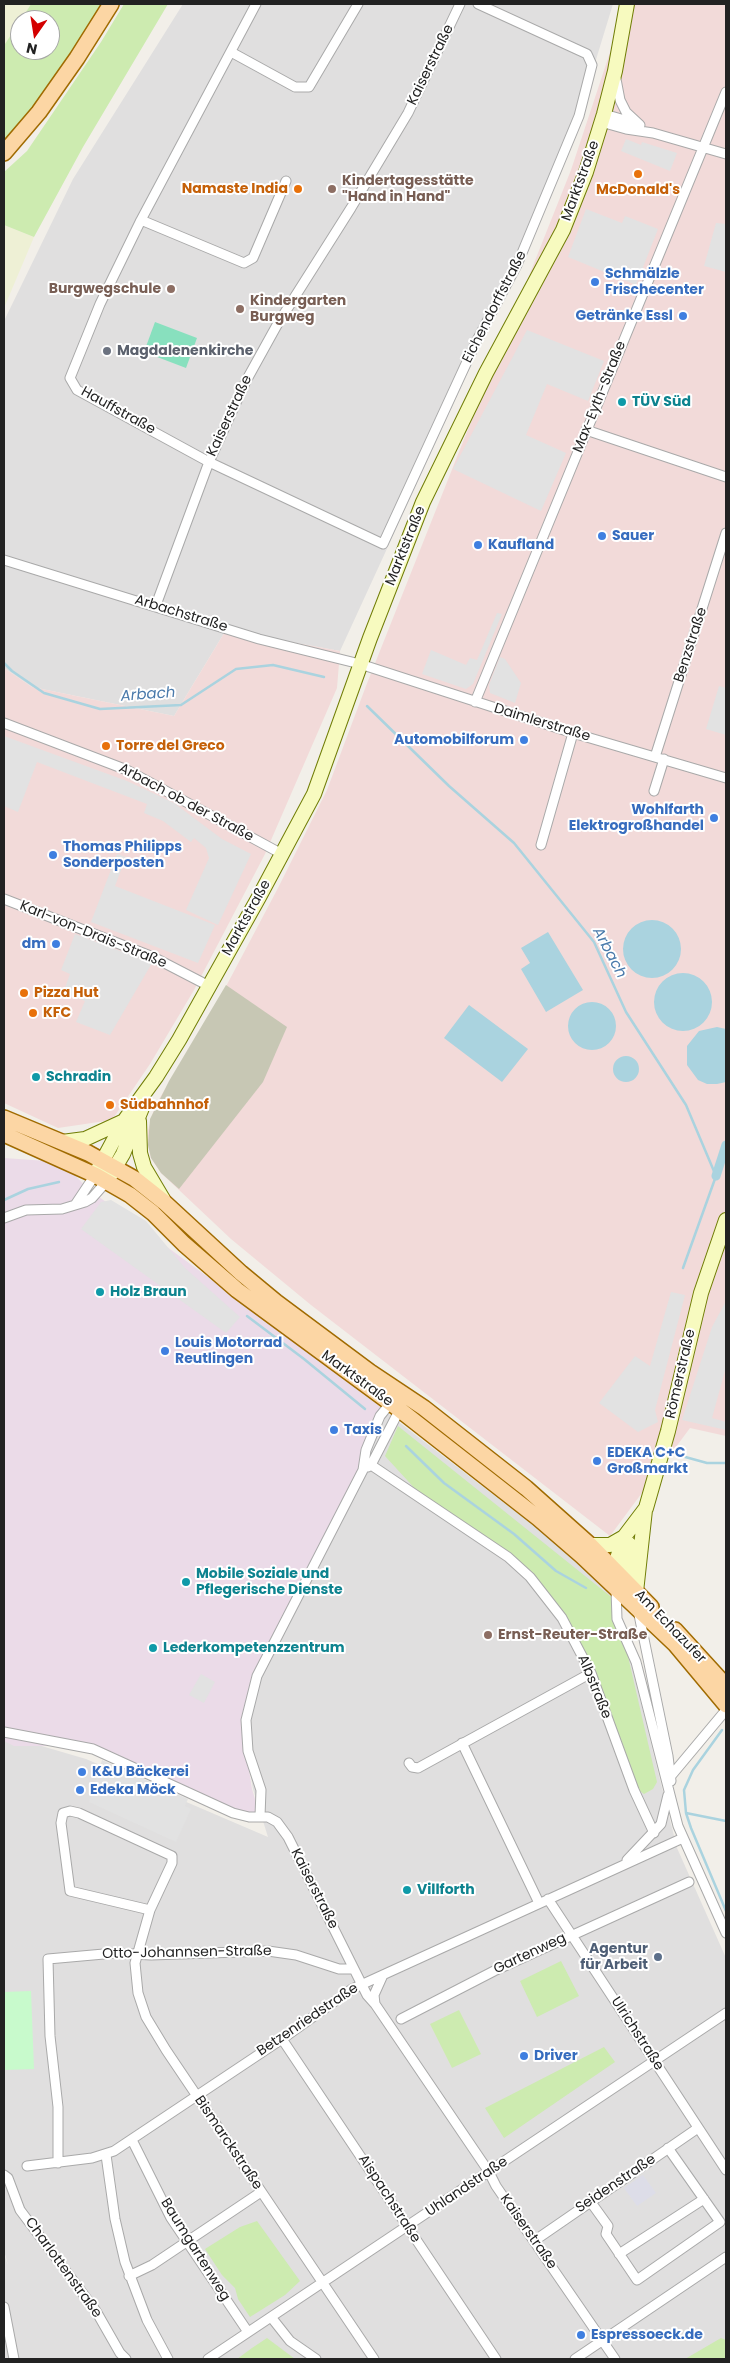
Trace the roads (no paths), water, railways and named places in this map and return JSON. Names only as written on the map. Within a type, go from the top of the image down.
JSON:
[{"type":"main road","points":[[4,153],[45,104],[111,4]]},
{"type":"main road","name":"Marktstraße","points":[[110,1164],[124,1121],[156,1077],[209,986],[314,794],[360,664],[423,502],[486,373],[563,230],[586,172],[602,118],[615,71],[628,4]]},
{"type":"main road","name":"Marktstraße","points":[[110,1164],[139,1115],[156,1077]]},
{"type":"main road","points":[[139,1115],[139,1144],[144,1166],[164,1202]]},
{"type":"main road","points":[[4,1118],[110,1164],[101,1178]]},
{"type":"main road","points":[[62,1142],[85,1139],[124,1121]]},
{"type":"main road","name":"Marktstraße","points":[[4,1134],[101,1178],[153,1213],[184,1244],[238,1290],[538,1518],[629,1594]]},
{"type":"main road","name":"Marktstraße","points":[[110,1164],[164,1202],[241,1273],[276,1302],[460,1435],[526,1488],[614,1568]]},
{"type":"main road","name":"Römerstraße","points":[[614,1568],[624,1537],[646,1508],[668,1431],[701,1293],[726,1220]]},
{"type":"main road","points":[[629,1594],[638,1568],[646,1508]]},
{"type":"main road","name":"Römerstraße","points":[[629,1594],[626,1560],[634,1525]]},
{"type":"main road","points":[[590,1545],[610,1545],[624,1537]]},
{"type":"main road","name":"Am Echazufer","points":[[614,1568],[629,1594],[675,1644],[726,1705]]},
{"type":"main road","points":[[638,1568],[653,1609]]},
{"type":"main road","name":"Am Echazufer","points":[[629,1594],[653,1609],[692,1647],[726,1686]]},
{"type":"street","name":"Hauffstraße","points":[[256,4],[141,220],[100,304],[70,378],[77,390],[209,462],[383,544]]},
{"type":"street","points":[[231,52],[295,87],[309,87],[358,4]]},
{"type":"street","name":"Kaiserstraße","points":[[156,605],[209,462],[246,381],[277,325],[352,208],[408,113],[460,4]]},
{"type":"street","name":"Eichendorffstraße","points":[[383,544],[476,342],[517,265],[579,116],[592,65],[588,54],[478,4]]},
{"type":"street","points":[[615,71],[620,100],[626,112],[640,125],[653,133]]},
{"type":"street","name":"Max-Eyth-Straße","points":[[475,702],[726,92]]},
{"type":"street","points":[[602,118],[640,125]]},
{"type":"street","points":[[602,118],[626,129],[653,133],[726,154]]},
{"type":"street","points":[[141,220],[244,263],[253,258],[286,181]]},
{"type":"street","points":[[586,430],[726,477]]},
{"type":"street","name":"Benzstraße","points":[[654,791],[660,758],[726,533]]},
{"type":"street","name":"Arbachstraße","points":[[4,560],[156,605],[260,639],[360,664]]},
{"type":"street","name":"Daimlerstraße","points":[[360,664],[573,733],[726,778]]},
{"type":"street","name":"Arbach ob der Straße","points":[[4,723],[127,770],[282,854]]},
{"type":"street","points":[[541,845],[573,733]]},
{"type":"street","name":"Karl-von-Drais-Straße","points":[[4,900],[153,957],[209,986]]},
{"type":"street","points":[[75,1206],[101,1178]]},
{"type":"street","points":[[4,1218],[26,1210],[62,1209],[75,1206],[92,1198],[101,1178]]},
{"type":"street","points":[[4,1732],[93,1749],[228,1812],[242,1816],[260,1816],[261,1790],[248,1751],[246,1720],[257,1676],[367,1468],[394,1407],[404,1394]]},
{"type":"street","points":[[367,1468],[366,1450],[380,1416],[394,1407]]},
{"type":"street","name":"Albstraße","points":[[367,1468],[491,1544],[530,1577],[562,1618],[591,1673],[634,1790],[654,1834]]},
{"type":"street","points":[[629,1594],[668,1756],[678,1826]]},
{"type":"street","points":[[629,1594],[617,1619],[636,1662],[678,1826],[726,1933]]},
{"type":"street","points":[[409,1763],[412,1767],[418,1768],[591,1673]]},
{"type":"street","points":[[670,1777],[726,1710]]},
{"type":"street","name":"Ulrichstraße","points":[[462,1743],[544,1901],[571,1935],[726,2170]]},
{"type":"street","points":[[668,1756],[682,1761]]},
{"type":"street","points":[[654,1834],[661,1824],[668,1792]]},
{"type":"street","name":"Bismarckstraße","points":[[150,1910],[70,1891],[61,1823],[63,1813],[70,1811],[79,1813],[172,1856],[172,1863],[150,1910],[137,1954],[136,1983],[146,2017],[374,2359]]},
{"type":"street","name":"Kaiserstraße","points":[[260,1816],[272,1818],[281,1827],[360,1984],[615,2359]]},
{"type":"street","name":"Betzenriedstraße","points":[[623,1864],[654,1834]]},
{"type":"street","name":"Betzenriedstraße","points":[[27,2166],[58,2163],[106,2154],[132,2140],[360,1984],[683,1838]]},
{"type":"street","name":"Gartenweg","points":[[401,2018],[473,1981],[689,1882]]},
{"type":"street","name":"Otto-Johannsen-Straße","points":[[58,2163],[58,2107],[50,2036],[48,1959],[106,1953],[268,1952],[296,1955],[339,1969],[354,1969]]},
{"type":"street","points":[[375,2004],[375,1991],[383,1974]]},
{"type":"street","name":"Uhlandstraße","points":[[208,2359],[323,2284],[726,2013]]},
{"type":"street","name":"Aispachstraße","points":[[282,2039],[496,2359]]},
{"type":"street","name":"Seidenstraße","points":[[534,2241],[698,2128]]},
{"type":"street","name":"Baumgartenweg","points":[[132,2140],[171,2218],[248,2332]]},
{"type":"street","points":[[590,2201],[608,2226],[606,2234],[637,2280],[720,2222],[668,2148]]},
{"type":"street","points":[[106,2154],[115,2219],[130,2276],[148,2320],[168,2359]]},
{"type":"street","name":"Charlottenstraße","points":[[4,2175],[8,2178],[20,2210],[89,2302],[126,2359]]},
{"type":"street","points":[[130,2276],[146,2269],[261,2192]]},
{"type":"street","points":[[619,2254],[704,2199]]},
{"type":"street","points":[[575,2359],[726,2257]]},
{"type":"street","points":[[4,2307],[14,2359]]},
{"type":"street","points":[[272,2316],[290,2341],[316,2359]]},
{"type":"water","points":[[652,920],[668,925],[676,933],[681,949],[676,965],[668,973],[652,978],[636,973],[628,965],[623,949],[628,933],[636,925]]},
{"type":"water","points":[[548,932],[583,990],[546,1012],[521,969],[530,963],[521,948]]},
{"type":"water","points":[[683,973],[699,978],[707,986],[712,1002],[707,1018],[699,1026],[683,1031],[667,1026],[659,1018],[654,1002],[659,986],[667,978]]},
{"type":"water","points":[[587,1002],[597,1002],[606,1006],[612,1012],[615,1017],[615,1035],[606,1046],[597,1050],[587,1050],[578,1046],[572,1040],[568,1031],[568,1021],[572,1012],[578,1006]]},
{"type":"water","points":[[469,1005],[528,1049],[502,1082],[444,1038]]},
{"type":"water","points":[[717,1027],[726,1029],[726,1082],[707,1084],[698,1080],[687,1065],[687,1046],[699,1031]]},
{"type":"water","points":[[626,1056],[635,1060],[639,1069],[635,1078],[626,1082],[617,1078],[613,1069],[617,1060]]},
{"type":"waterway","name":"Arbach","points":[[4,663],[12,671],[44,693],[100,709],[181,705],[236,669],[273,665],[324,677]]},
{"type":"waterway","name":"Arbach","points":[[367,706],[449,786],[514,843],[594,942],[626,1012],[686,1105],[716,1176],[683,1268]]},
{"type":"waterway","points":[[716,1176],[726,1145]]},
{"type":"waterway","points":[[4,1200],[28,1189],[59,1182]]},
{"type":"waterway","points":[[247,1316],[304,1359],[365,1409]]},
{"type":"waterway","points":[[406,1446],[444,1483],[514,1534],[556,1571],[586,1588]]},
{"type":"waterway","name":"Arbach","points":[[678,1455],[707,1463],[726,1463]]},
{"type":"waterway","points":[[722,1730],[693,1770],[684,1790],[686,1813],[691,1828],[726,1911]]},
{"type":"waterway","points":[[686,1813],[726,1821]]},
{"type":"place","name":"McDonald's","points":[[638,174]]},
{"type":"place","name":"Namaste India","points":[[298,189]]},
{"type":"place","name":"Kindertagesstätte \"Hand in Hand\"","points":[[332,189]]},
{"type":"place","name":"Schmälzle Frischecenter","points":[[595,282]]},
{"type":"place","name":"Burgwegschule","points":[[171,289]]},
{"type":"place","name":"Kindergarten Burgweg","points":[[240,309]]},
{"type":"place","name":"Getränke Essl","points":[[683,316]]},
{"type":"place","name":"Magdalenenkirche","points":[[107,351]]},
{"type":"place","name":"TÜV Süd","points":[[622,402]]},
{"type":"place","name":"Sauer","points":[[602,536]]},
{"type":"place","name":"Kaufland","points":[[478,545]]},
{"type":"place","name":"Automobilforum","points":[[524,740]]},
{"type":"place","name":"Torre del Greco","points":[[106,746]]},
{"type":"place","name":"Wohlfarth Elektrogroßhandel","points":[[714,818]]},
{"type":"place","name":"Thomas Philipps Sonderposten","points":[[53,855]]},
{"type":"place","name":"dm","points":[[56,944]]},
{"type":"place","name":"Pizza Hut","points":[[24,993]]},
{"type":"place","name":"KFC","points":[[33,1013]]},
{"type":"place","name":"Schradin","points":[[36,1077]]},
{"type":"place","name":"Südbahnhof","points":[[110,1105]]},
{"type":"place","name":"Holz Braun","points":[[100,1292]]},
{"type":"place","name":"Louis Motorrad Reutlingen","points":[[165,1351]]},
{"type":"place","name":"Taxis","points":[[334,1430]]},
{"type":"place","name":"EDEKA C+C Großmarkt","points":[[597,1461]]},
{"type":"place","name":"Mobile Soziale und Pflegerische Dienste","points":[[186,1582]]},
{"type":"place","name":"Ernst-Reuter-Straße","points":[[488,1635]]},
{"type":"place","name":"Lederkompetenzzentrum","points":[[153,1648]]},
{"type":"place","name":"K&U Bäckerei","points":[[82,1772]]},
{"type":"place","name":"Edeka Möck","points":[[80,1790]]},
{"type":"place","name":"Villforth","points":[[407,1890]]},
{"type":"place","name":"Agentur für Arbeit","points":[[658,1957]]},
{"type":"place","name":"Driver","points":[[524,2056]]},
{"type":"place","name":"Espressoeck.de","points":[[581,2335]]}]
